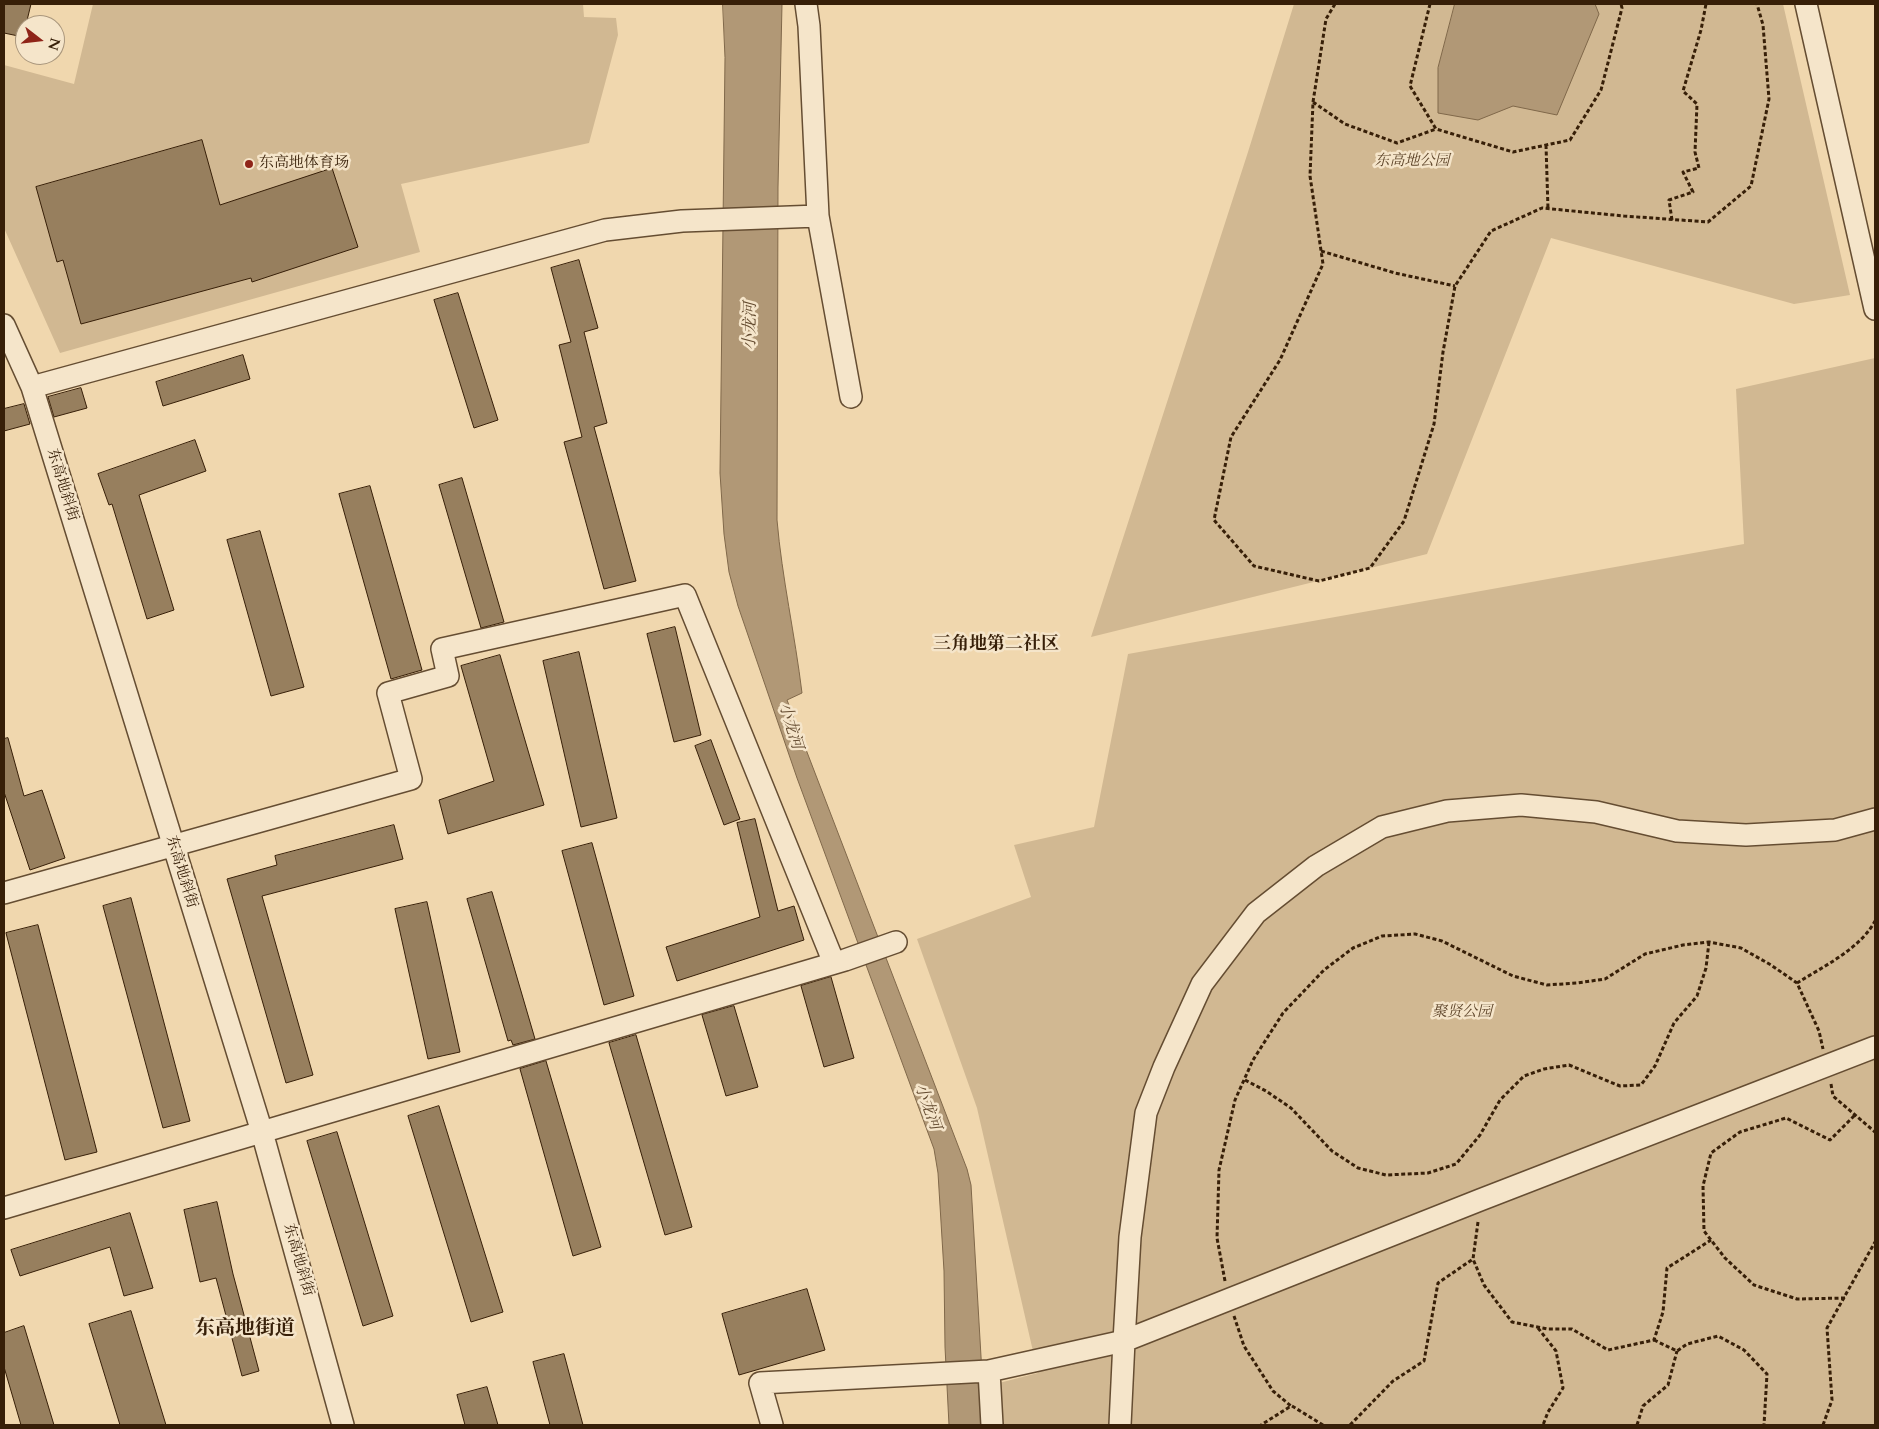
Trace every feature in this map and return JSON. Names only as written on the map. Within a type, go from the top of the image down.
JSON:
[{"type":"street","points":[[806,4],[809,26],[809,216],[851,396]]},
{"type":"street","points":[[1806,4],[1875,309]]},
{"type":"street","points":[[32,386],[605,230],[682,221],[809,216]]},
{"type":"street","name":"东高地斜街","points":[[4,325],[32,386],[172,846],[262,1132],[343,1425]]},
{"type":"street","points":[[4,893],[411,779],[388,693],[448,676],[442,649],[686,595],[839,962]]},
{"type":"street","points":[[1120,1425],[1130,1237],[1146,1113],[1164,1067],[1202,984],[1256,914],[1316,866],[1382,827],[1447,811],[1522,805],[1596,812],[1677,831],[1746,835],[1835,830],[1875,818]]},
{"type":"street","points":[[4,1208],[839,962],[896,942]]},
{"type":"street","points":[[772,1425],[760,1383],[989,1371],[1124,1341],[1480,1200],[1875,1047]]},
{"type":"street","points":[[989,1371],[992,1425]]},
{"type":"path","points":[[1335,4],[1326,19],[1313,102],[1310,176],[1323,264],[1280,360],[1231,437],[1214,520],[1254,566],[1318,581],[1370,568],[1404,520],[1434,424],[1443,352],[1455,286],[1491,231],[1542,208],[1708,222],[1751,186],[1769,99],[1763,26],[1757,4]]},
{"type":"path","points":[[1430,4],[1410,86],[1436,129]]},
{"type":"path","points":[[1313,102],[1345,124],[1397,143],[1436,129],[1513,152],[1570,140],[1601,90],[1622,8],[1621,4]]},
{"type":"path","points":[[1672,220],[1669,200],[1693,192],[1683,172],[1699,168],[1695,152],[1697,104],[1683,91],[1701,30],[1706,4]]},
{"type":"path","points":[[1546,145],[1548,209]]},
{"type":"path","points":[[1321,252],[1395,274],[1455,286]]},
{"type":"path","points":[[1798,983],[1849,950],[1871,930],[1875,920]]},
{"type":"path","points":[[1323,1425],[1291,1406],[1273,1391],[1244,1346],[1228,1300],[1217,1238],[1218,1170],[1235,1100],[1254,1060],[1282,1013],[1324,970],[1353,948],[1382,936],[1416,934],[1442,942],[1512,976],[1547,985],[1577,983],[1605,978],[1645,954],[1683,945],[1708,942],[1741,948],[1798,983],[1819,1031],[1833,1096],[1875,1132]]},
{"type":"path","points":[[1245,1080],[1292,1108],[1332,1151],[1358,1168],[1386,1175],[1428,1173],[1456,1164],[1480,1135],[1500,1100],[1524,1076],[1544,1069],[1569,1065],[1620,1086],[1641,1085],[1655,1066],[1674,1023],[1697,996],[1706,968],[1708,942]]},
{"type":"path","points":[[1845,1298],[1797,1299],[1754,1285],[1725,1258],[1704,1231],[1703,1186],[1711,1153],[1740,1132],[1786,1118],[1830,1140],[1855,1114]]},
{"type":"path","points":[[1480,1200],[1473,1259],[1484,1286],[1512,1322],[1548,1329],[1572,1329],[1608,1350],[1654,1340],[1677,1351]]},
{"type":"path","points":[[1654,1340],[1663,1312],[1667,1268],[1711,1240]]},
{"type":"path","points":[[1823,1425],[1832,1400],[1827,1328],[1875,1242]]},
{"type":"path","points":[[1350,1425],[1392,1381],[1424,1361],[1438,1283],[1473,1259]]},
{"type":"path","points":[[1537,1327],[1556,1351],[1563,1388],[1548,1412],[1543,1425]]},
{"type":"path","points":[[1637,1425],[1644,1406],[1668,1385],[1677,1351],[1687,1344],[1718,1336],[1744,1350],[1768,1374],[1764,1425]]},
{"type":"path","points":[[1261,1425],[1291,1406]]},
{"type":"green space","name":"东高地体育场","points":[[93,4],[583,4],[584,17],[616,18],[618,35],[589,143],[401,184],[420,252],[60,353],[4,228],[4,65],[74,84]]},
{"type":"green space","name":"东高地公园","points":[[1294,4],[1783,4],[1850,295],[1794,304],[1551,238],[1427,554],[1091,637],[1248,152]]},
{"type":"green space","name":"聚贤公园","points":[[1875,358],[1875,1425],[1002,1425],[999,1383],[1038,1373],[977,1108],[917,939],[1031,897],[1014,845],[1094,827],[1128,654],[1744,544],[1736,389]]},
{"type":"water","name":"小龙河","points":[[723,4],[782,4],[778,187],[777,520],[802,693],[787,700],[967,1169],[971,1185],[985,1425],[949,1425],[944,1271],[938,1173],[934,1149],[797,778],[738,606],[729,572],[724,534],[720,473],[725,58]]},
{"type":"water","points":[[1455,4],[1595,4],[1599,14],[1557,115],[1513,106],[1478,120],[1438,113],[1438,68]]},
{"type":"building","points":[[4,4],[31,4],[28,15],[15,15],[15,35],[4,33]]},
{"type":"building","points":[[202,140],[220,205],[332,168],[358,247],[252,282],[251,278],[81,324],[63,260],[57,262],[36,187]]},
{"type":"building","points":[[579,260],[598,328],[584,332],[607,423],[594,427],[636,581],[604,589],[564,442],[582,437],[559,345],[571,342],[551,268]]},
{"type":"building","points":[[458,293],[498,420],[474,428],[434,300]]},
{"type":"building","points":[[243,355],[250,379],[163,406],[156,382]]},
{"type":"building","points":[[81,388],[87,408],[54,417],[48,397]]},
{"type":"building","points":[[24,404],[30,424],[4,431],[4,409]]},
{"type":"building","points":[[195,440],[206,471],[139,495],[174,610],[147,619],[112,504],[109,505],[98,474]]},
{"type":"building","points":[[462,478],[504,622],[481,628],[439,485]]},
{"type":"building","points":[[370,486],[422,670],[391,679],[339,494]]},
{"type":"building","points":[[260,531],[304,687],[271,696],[227,540]]},
{"type":"building","points":[[675,627],[701,735],[674,742],[647,634]]},
{"type":"building","points":[[579,652],[617,818],[581,827],[543,661]]},
{"type":"building","points":[[500,655],[544,805],[448,834],[439,800],[494,781],[461,666]]},
{"type":"building","points":[[8,738],[24,796],[42,790],[65,858],[30,870],[4,792],[4,739]]},
{"type":"building","points":[[711,740],[740,819],[724,825],[695,746]]},
{"type":"building","points":[[755,819],[778,911],[794,906],[804,940],[677,981],[666,947],[760,917],[737,823]]},
{"type":"building","points":[[394,825],[403,859],[262,896],[313,1075],[286,1083],[227,879],[277,865],[275,856]]},
{"type":"building","points":[[592,843],[634,996],[604,1005],[562,851]]},
{"type":"building","points":[[492,892],[535,1039],[513,1045],[511,1040],[508,1041],[467,899]]},
{"type":"building","points":[[131,898],[190,1121],[163,1128],[103,906]]},
{"type":"building","points":[[427,902],[460,1052],[428,1059],[395,909]]},
{"type":"building","points":[[38,925],[97,1152],[65,1160],[6,933]]},
{"type":"building","points":[[831,977],[854,1058],[824,1067],[801,986]]},
{"type":"building","points":[[734,1006],[758,1087],[726,1096],[702,1015]]},
{"type":"building","points":[[636,1035],[692,1227],[665,1235],[609,1043]]},
{"type":"building","points":[[546,1061],[601,1247],[573,1256],[520,1069]]},
{"type":"building","points":[[439,1106],[503,1312],[471,1322],[408,1116]]},
{"type":"building","points":[[337,1132],[393,1316],[363,1326],[307,1141]]},
{"type":"building","points":[[217,1202],[233,1274],[259,1371],[242,1376],[216,1278],[200,1282],[184,1210]]},
{"type":"building","points":[[130,1213],[153,1288],[124,1296],[110,1247],[20,1276],[11,1250]]},
{"type":"building","points":[[807,1289],[825,1350],[739,1375],[722,1314]]},
{"type":"building","points":[[131,1311],[166,1425],[120,1425],[89,1324]]},
{"type":"building","points":[[24,1326],[54,1425],[21,1425],[4,1367],[4,1333]]},
{"type":"building","points":[[564,1354],[583,1425],[550,1425],[533,1362]]},
{"type":"building","points":[[487,1387],[498,1425],[465,1425],[457,1395]]},
{"type":"place","name":"东高地体育场","points":[[249,164]]},
{"type":"district","name":"三角地第二社区","points":[[996,645]]},
{"type":"district","name":"东高地街道","points":[[245,1329]]}]
